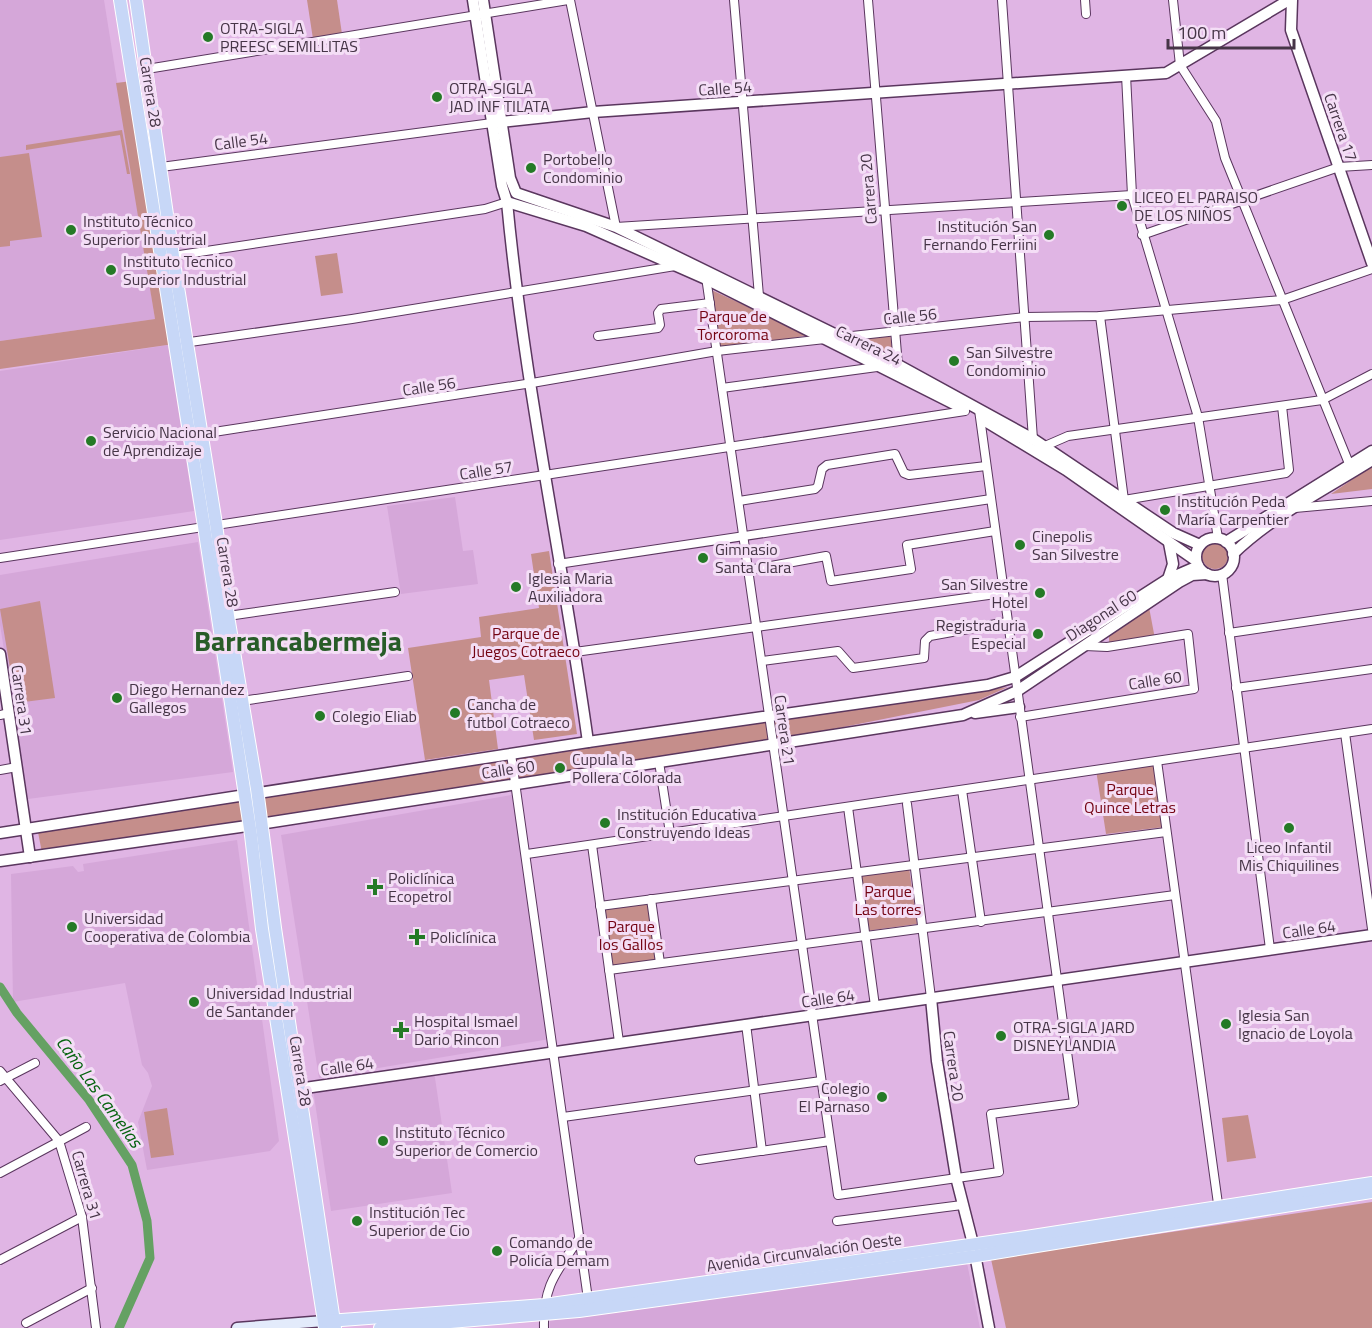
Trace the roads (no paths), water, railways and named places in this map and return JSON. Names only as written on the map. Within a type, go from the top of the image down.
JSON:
[{"type":"main road","name":"Carrera 28","points":[[120,0],[174,344],[228,616],[258,794],[256,825],[262,929],[294,1089],[329,1325]]},
{"type":"main road","name":"Carrera 28","points":[[136,0],[201,434],[210,525],[245,796],[256,825]]},
{"type":"main road","name":"Avenida Circunvalación Oeste","points":[[1219,1212],[1372,1183]]},
{"type":"main road","name":"Avenida Circunvalación Oeste","points":[[380,1328],[543,1316],[1219,1212],[1372,1191]]},
{"type":"main road","name":"Avenida Circunvalación Oeste","points":[[237,1328],[543,1316],[588,1299],[974,1250]]},
{"type":"street","points":[[173,256],[486,209],[507,202],[516,192],[510,178],[497,122],[480,16],[473,0]]},
{"type":"street","points":[[480,16],[483,0]]},
{"type":"street","points":[[147,69],[569,0],[616,227],[1132,195]]},
{"type":"street","points":[[735,0],[759,296]]},
{"type":"street","name":"Carrera 20","points":[[868,0],[898,371]]},
{"type":"street","points":[[1002,0],[1033,439]]},
{"type":"street","points":[[1085,0],[1086,14]]},
{"type":"street","points":[[1173,0],[1180,65],[1216,122],[1225,158],[1245,202],[1282,300],[1350,466]]},
{"type":"street","name":"Calle 54","points":[[146,168],[497,122],[593,112],[1166,73],[1291,0]]},
{"type":"street","name":"Carrera 17","points":[[1291,0],[1291,30],[1372,263]]},
{"type":"street","points":[[1126,75],[1132,195],[1142,235],[1168,312],[1198,417],[1208,486],[1222,540],[1233,554]]},
{"type":"street","points":[[497,122],[502,186],[507,202],[558,564],[575,652],[588,742]]},
{"type":"street","points":[[1142,235],[1245,202],[1339,168],[1372,165]]},
{"type":"street","name":"Carrera 24","points":[[516,192],[616,227],[688,262],[823,339],[877,366],[898,371]]},
{"type":"street","name":"Carrera 24","points":[[507,202],[586,226],[675,266],[706,274],[759,296],[841,338],[898,371],[1033,439],[1173,533],[1200,544]]},
{"type":"street","points":[[174,344],[519,293],[688,262]]},
{"type":"street","name":"Calle 56","points":[[201,434],[532,384],[717,351],[1025,317],[1168,312],[1282,300],[1372,269]]},
{"type":"street","name":"Carrera 21","points":[[706,274],[838,1195],[956,1177]]},
{"type":"street","points":[[598,336],[658,328],[660,325],[658,313],[661,309],[710,303]]},
{"type":"street","points":[[1101,316],[1124,500],[1286,473],[1289,470],[1282,406]]},
{"type":"street","points":[[722,388],[877,366]]},
{"type":"street","points":[[1045,446],[1068,436],[1322,400],[1372,374]]},
{"type":"street","points":[[956,1177],[999,1172],[991,1114],[1074,1103],[991,499],[975,411]]},
{"type":"street","name":"Carrera 24","points":[[975,411],[1066,470],[1197,562]]},
{"type":"street","name":"Calle 57","points":[[0,558],[730,446],[975,411]]},
{"type":"street","points":[[1372,451],[1222,540],[1206,540],[1200,544],[1197,562],[1207,574],[1222,574],[1232,564],[1233,554],[1246,542],[1372,460]]},
{"type":"street","points":[[738,501],[814,489],[819,486],[822,469],[827,465],[895,454],[904,473],[909,475],[986,466]]},
{"type":"street","points":[[1325,490],[1325,496],[1332,506]]},
{"type":"street","points":[[558,564],[991,499]]},
{"type":"street","points":[[1295,508],[1372,501]]},
{"type":"street","points":[[749,570],[826,556],[831,581],[911,569],[907,544],[995,531]]},
{"type":"street","points":[[1168,579],[1173,564],[1169,543]]},
{"type":"street","name":"Diagonal 60","points":[[1015,677],[1197,562]]},
{"type":"street","name":"Diagonal 60","points":[[1017,691],[1080,646],[1179,582],[1192,575],[1207,574]]},
{"type":"street","points":[[1222,574],[1270,950]]},
{"type":"street","points":[[228,616],[395,592]]},
{"type":"street","points":[[575,652],[1004,593]]},
{"type":"street","points":[[1229,633],[1372,612]]},
{"type":"street","points":[[762,661],[838,651],[853,668],[924,658],[926,641],[930,636],[1007,622]]},
{"type":"street","points":[[1105,630],[1107,647]]},
{"type":"street","name":"Calle 60","points":[[1019,712],[1194,689],[1188,634],[1107,647],[1080,646]]},
{"type":"street","name":"Carrera 31","points":[[0,654],[4,714],[17,767],[30,857]]},
{"type":"street","points":[[1236,688],[1372,669]]},
{"type":"street","points":[[242,701],[408,676]]},
{"type":"street","name":"Calle 60","points":[[0,833],[588,742],[962,690],[1015,677]]},
{"type":"street","name":"Calle 60","points":[[0,861],[256,825],[963,715],[1017,691]]},
{"type":"street","points":[[963,715],[1019,712]]},
{"type":"street","points":[[526,854],[1372,729]]},
{"type":"street","points":[[1345,733],[1372,929]]},
{"type":"street","points":[[511,754],[588,1299]]},
{"type":"street","points":[[1157,761],[1219,1212]]},
{"type":"street","points":[[659,762],[670,833]]},
{"type":"street","points":[[0,770],[17,767]]},
{"type":"street","points":[[962,790],[981,922]]},
{"type":"street","name":"Carrera 20","points":[[907,804],[937,1061],[956,1177],[974,1250],[989,1328]]},
{"type":"street","points":[[848,807],[855,873],[875,1006]]},
{"type":"street","points":[[600,906],[1166,832]]},
{"type":"street","points":[[592,845],[619,1042]]},
{"type":"street","points":[[609,969],[802,946],[1047,911],[1175,896]]},
{"type":"street","points":[[651,899],[660,963]]},
{"type":"street","name":"Calle 64","points":[[294,1089],[1372,935]]},
{"type":"street","points":[[746,1024],[762,1150]]},
{"type":"street","points":[[3,1080],[35,1063]]},
{"type":"street","name":"Carrera 31","points":[[0,1071],[3,1080],[59,1141],[82,1217],[96,1328]]},
{"type":"street","points":[[563,1117],[821,1081]]},
{"type":"street","points":[[0,1173],[86,1127]]},
{"type":"street","points":[[699,1160],[830,1141]]},
{"type":"street","points":[[837,1221],[962,1205]]},
{"type":"street","points":[[0,1260],[82,1217]]},
{"type":"street","points":[[543,1316],[549,1284],[580,1237]]},
{"type":"street","points":[[26,1323],[92,1288]]},
{"type":"waterway","name":"Caño Las Camelias","points":[[0,987],[17,1013],[89,1100],[132,1165],[147,1221],[150,1258],[119,1328]]},
{"type":"place","name":"OTRA-SIGLA PREESC SEMILLITAS","points":[[208,37]]},
{"type":"place","name":"OTRA-SIGLA JAD INF TILATA","points":[[437,97]]},
{"type":"place","name":"Portobello Condominio","points":[[531,168]]},
{"type":"place","name":"LICEO EL PARAISO DE LOS NIÑOS","points":[[1122,206]]},
{"type":"place","name":"Instituto Técnico Superior Industrial","points":[[71,230]]},
{"type":"place","name":"Institución San Fernando Ferriini","points":[[1049,235]]},
{"type":"place","name":"Instituto Tecnico Superior Industrial","points":[[111,270]]},
{"type":"place","name":"San Silvestre Condominio","points":[[954,361]]},
{"type":"place","name":"Servicio Nacional de Aprendizaje","points":[[91,441]]},
{"type":"place","name":"Institución Peda María Carpentier","points":[[1165,510]]},
{"type":"place","name":"Cinepolis San Silvestre","points":[[1020,545]]},
{"type":"place","name":"Gimnasio Santa Clara","points":[[703,558]]},
{"type":"place","name":"Iglesia Maria Auxiliadora","points":[[516,587]]},
{"type":"place","name":"San Silvestre Hotel","points":[[1040,593]]},
{"type":"place","name":"Registraduria Especial","points":[[1038,634]]},
{"type":"place","name":"Diego Hernandez Gallegos","points":[[117,698]]},
{"type":"place","name":"Cancha de futbol Cotraeco","points":[[455,713]]},
{"type":"place","name":"Colegio Eliab","points":[[320,716]]},
{"type":"place","name":"Cupula la Pollera Colorada","points":[[560,768]]},
{"type":"place","name":"Institución Educativa Construyendo Ideas","points":[[605,823]]},
{"type":"place","name":"Liceo Infantil Mis Chiquilines","points":[[1289,828]]},
{"type":"place","name":"Policlínica Ecopetrol","points":[[375,887]]},
{"type":"place","name":"Universidad Cooperativa de Colombia","points":[[72,927]]},
{"type":"place","name":"Policlínica","points":[[417,937]]},
{"type":"place","name":"Universidad Industrial de Santander","points":[[194,1002]]},
{"type":"place","name":"Iglesia San Ignacio de Loyola","points":[[1226,1024]]},
{"type":"place","name":"Hospital Ismael Dario Rincon","points":[[401,1030]]},
{"type":"place","name":"OTRA-SIGLA JARD DISNEYLANDIA","points":[[1001,1036]]},
{"type":"place","name":"Colegio El Parnaso","points":[[882,1097]]},
{"type":"place","name":"Instituto Técnico Superior de Comercio","points":[[383,1141]]},
{"type":"place","name":"Institución Tec Superior de Cio","points":[[357,1221]]},
{"type":"place","name":"Comando de Policía Demam","points":[[497,1251]]},
{"type":"district","name":"Barrancabermeja","points":[[298,641]]},
{"type":"park label","name":"Parque de Torcoroma","points":[[733,325]]},
{"type":"park label","name":"Parque de Juegos Cotraeco","points":[[526,642]]},
{"type":"park label","name":"Parque Quince Letras","points":[[1130,798]]},
{"type":"park label","name":"Parque Las torres","points":[[888,900]]},
{"type":"park label","name":"Parque los Gallos","points":[[631,935]]}]
